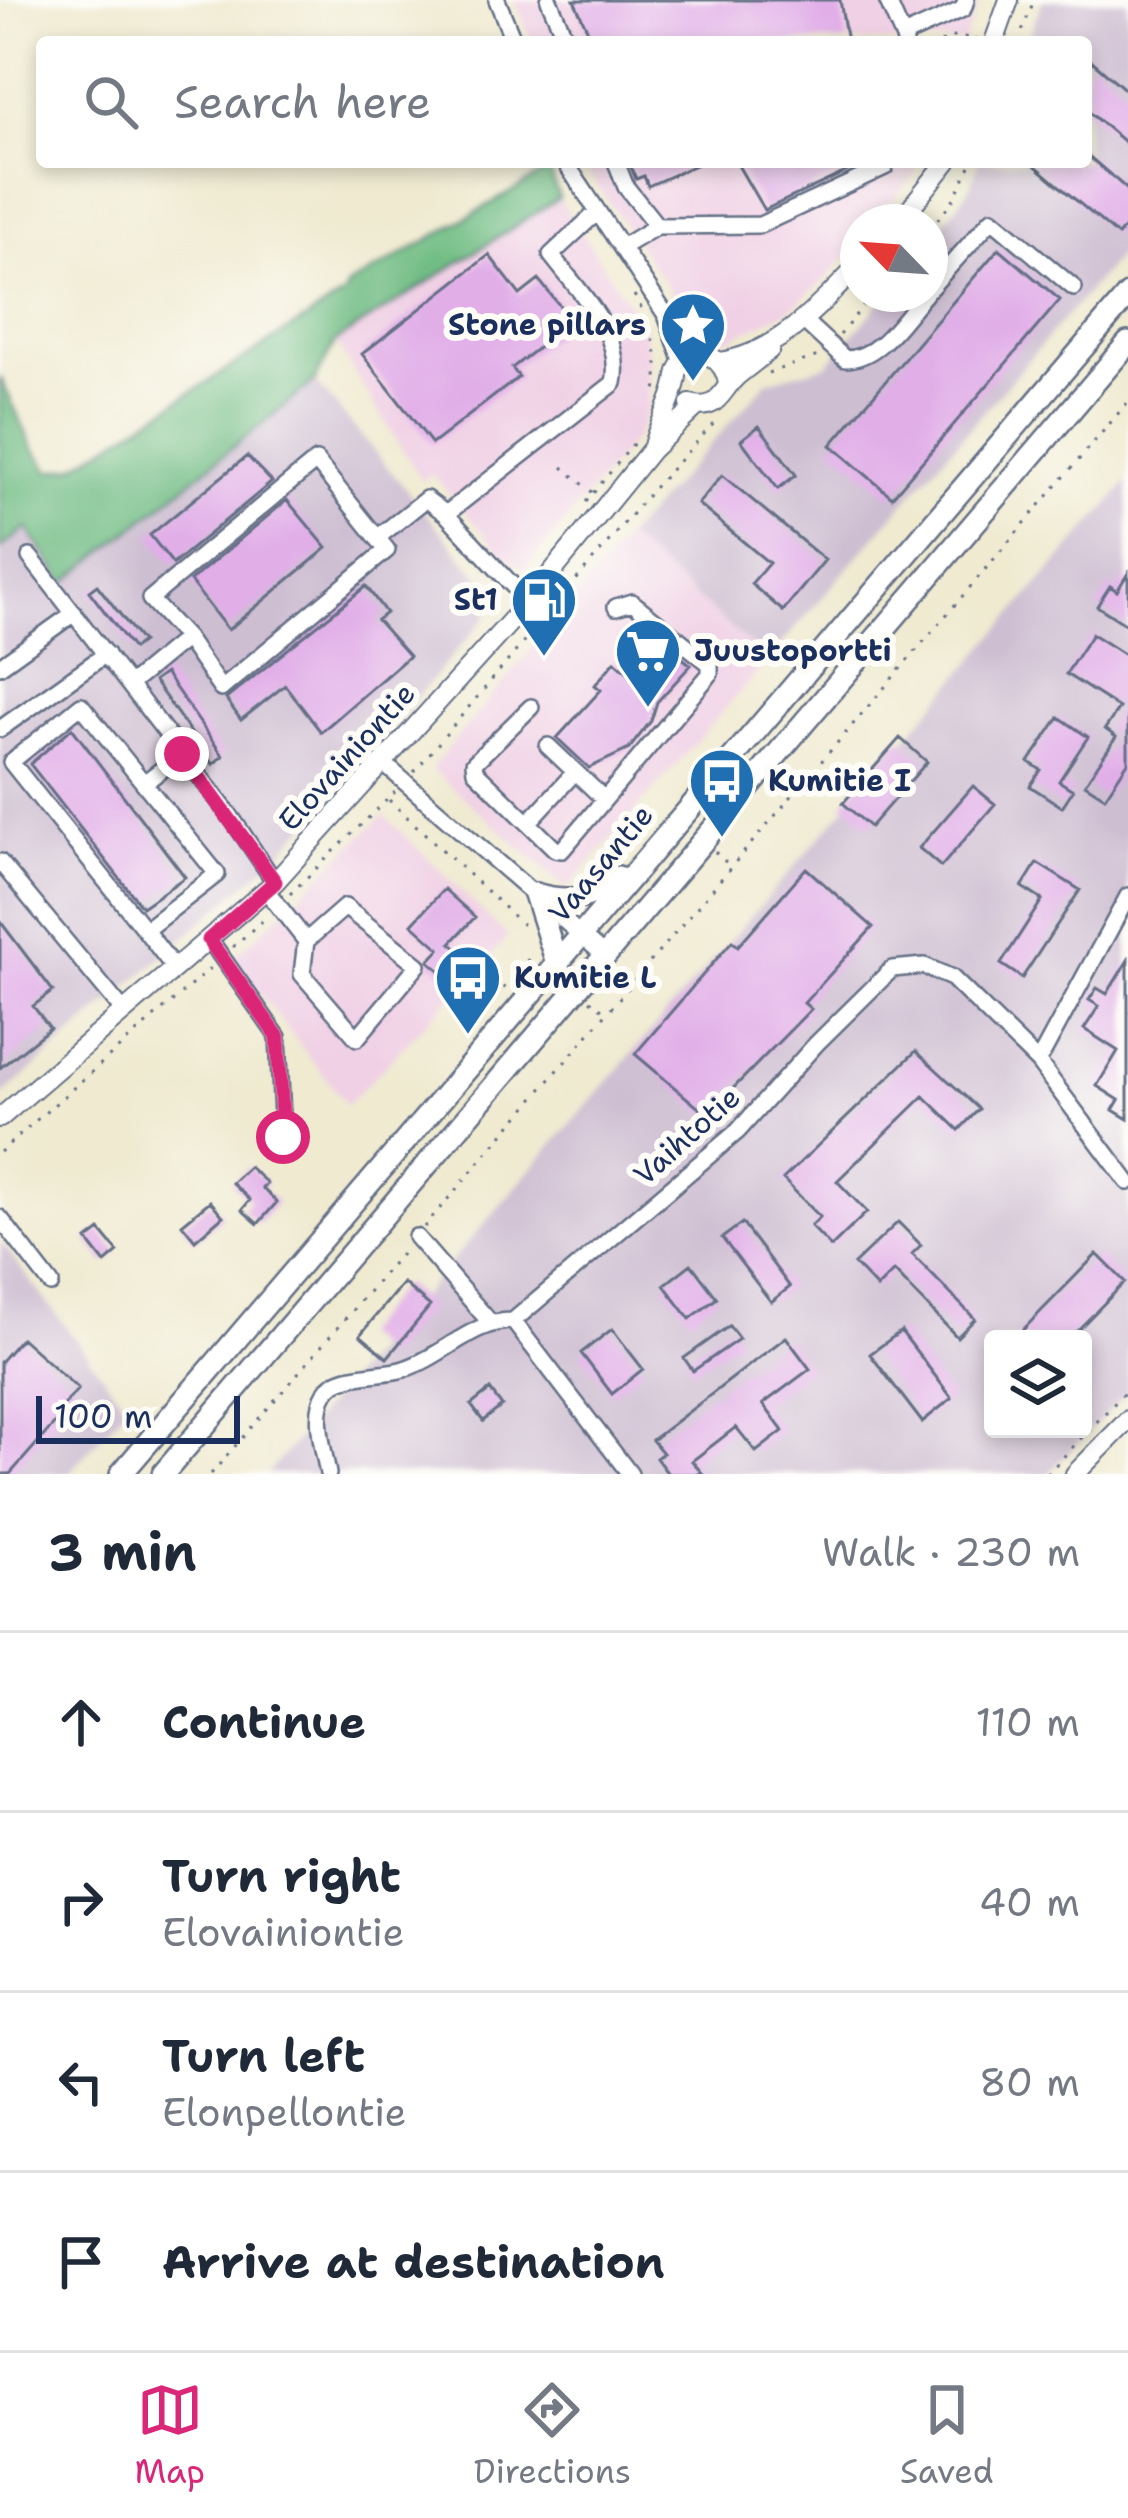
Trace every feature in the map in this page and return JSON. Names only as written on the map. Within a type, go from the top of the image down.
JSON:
[{"type":"highway","name":"Vaasantie","points":[[121,1474],[1128,295]]},
{"type":"highway","name":"Vaasantie","points":[[163,1474],[1128,343]]},
{"type":"highway","points":[[535,894],[562,902],[593,895],[655,845]]},
{"type":"highway","points":[[535,894],[555,966]]},
{"type":"main road","points":[[996,36],[1010,0]]},
{"type":"main road","points":[[913,204],[942,168]]},
{"type":"main road","points":[[786,334],[683,363],[676,385],[683,399],[697,406],[717,402],[728,385],[804,321],[840,284]]},
{"type":"main road","points":[[713,358],[728,385]]},
{"type":"main road","name":"Elovainiontie","points":[[672,418],[676,385]]},
{"type":"main road","name":"Elovainiontie","points":[[0,1118],[175,968],[273,892],[528,602],[646,442],[672,418],[697,406]]},
{"type":"main road","points":[[1076,1474],[1128,1420]]},
{"type":"street","points":[[497,0],[512,36]]},
{"type":"street","points":[[549,0],[564,36]]},
{"type":"street","points":[[887,0],[903,36]]},
{"type":"street","points":[[910,36],[963,9],[966,0]]},
{"type":"street","points":[[569,168],[666,315],[683,363]]},
{"type":"street","points":[[618,168],[626,187],[658,226]]},
{"type":"street","points":[[622,247],[658,226],[760,225],[883,168]]},
{"type":"street","points":[[446,514],[614,383],[619,360],[610,338],[551,255],[596,213]]},
{"type":"street","points":[[948,268],[992,219],[1074,288]]},
{"type":"street","points":[[804,321],[845,359],[860,359],[874,351],[908,312]]},
{"type":"street","points":[[666,315],[713,358]]},
{"type":"street","points":[[316,461],[387,550],[221,689],[187,638],[150,599],[316,461]]},
{"type":"street","points":[[377,538],[426,499],[446,514],[528,602]]},
{"type":"street","points":[[30,557],[182,754],[306,941],[302,974],[357,1038],[418,964],[346,907],[306,941]]},
{"type":"street","points":[[531,706],[474,763],[475,771],[562,850],[710,674],[710,664],[632,602],[616,607]]},
{"type":"street","points":[[0,666],[74,613]]},
{"type":"street","points":[[130,685],[187,638]]},
{"type":"street","points":[[0,729],[106,654]]},
{"type":"street","points":[[145,930],[217,874],[81,705],[11,762],[175,968]]},
{"type":"street","points":[[548,746],[604,799]]},
{"type":"street","points":[[144,783],[182,754]]},
{"type":"street","points":[[383,763],[605,956]]},
{"type":"street","points":[[528,823],[574,772]]},
{"type":"street","points":[[0,862],[124,1012]]},
{"type":"street","points":[[1128,896],[1038,1062],[1128,1182]]},
{"type":"street","points":[[209,940],[278,1037],[283,1137]]},
{"type":"street","name":"Vaihtotie","points":[[513,1321],[738,1131],[892,969],[924,966],[952,978],[1038,1062]]},
{"type":"street","points":[[0,1218],[51,1284]]},
{"type":"street","points":[[416,1237],[489,1321]]},
{"type":"street","points":[[328,1474],[319,1413],[324,1393],[334,1382],[405,1369],[449,1349],[489,1321],[513,1321],[630,1474]]},
{"type":"path","points":[[1020,36],[1034,0]]},
{"type":"path","points":[[948,207],[969,168]]},
{"type":"path","points":[[635,296],[654,332],[658,351],[654,406],[700,437]]},
{"type":"path","points":[[763,376],[818,358],[858,312]]},
{"type":"path","points":[[211,1474],[1128,402]]},
{"type":"path","points":[[0,1152],[220,959],[273,892],[405,782],[727,410]]},
{"type":"path","points":[[586,502],[646,442]]},
{"type":"path","points":[[563,467],[593,494]]},
{"type":"path","points":[[491,664],[500,670]]},
{"type":"path","points":[[388,798],[533,941],[534,952],[477,1019],[468,1037]]},
{"type":"path","points":[[714,851],[731,868]]},
{"type":"path","points":[[534,952],[555,966]]},
{"type":"path","points":[[576,989],[606,1012]]},
{"type":"path","points":[[1047,1474],[1128,1389]]},
{"type":"shaded area","points":[[515,0],[980,0],[966,36],[530,36]]},
{"type":"shaded area","points":[[1043,0],[1128,0],[1128,245],[768,660],[626,537],[768,381],[827,365],[872,312],[948,312],[948,218],[968,191],[977,168],[1092,168],[1092,36],[1028,36]]},
{"type":"shaded area","points":[[585,168],[916,168],[889,204],[840,204],[840,262],[789,310],[727,340],[711,337],[685,313]]},
{"type":"shaded area","points":[[559,198],[643,326],[648,408],[636,437],[524,570],[500,552],[432,474],[422,481],[335,342]]},
{"type":"shaded area","points":[[315,381],[489,588],[487,616],[282,852],[0,1098],[0,549],[27,528],[66,583]]},
{"type":"shaded area","points":[[1128,482],[1128,1391],[1092,1428],[1092,1330],[984,1330],[984,1438],[1083,1438],[1048,1474],[267,1474]]},
{"type":"shaded area","points":[[626,537],[768,660],[567,889],[431,769]]},
{"type":"shaded area","points":[[384,815],[508,937],[347,1105],[233,959]]},
{"type":"shaded area","points":[[0,1241],[127,1407],[68,1474],[0,1474]]},
{"type":"green space","points":[[549,170],[559,198],[335,342],[315,381],[65,583],[27,528],[0,549],[0,377],[33,448],[50,471],[74,467],[344,295],[348,286]]},
{"type":"building","points":[[574,0],[840,0],[846,36],[590,36]]},
{"type":"building","points":[[1092,61],[1128,92],[1128,145],[1092,115]]},
{"type":"building","points":[[1092,159],[1128,190],[1128,224],[1118,236],[1038,168],[1092,168]]},
{"type":"building","points":[[631,168],[688,168],[648,186],[644,176],[636,179]]},
{"type":"building","points":[[740,168],[854,168],[764,210]]},
{"type":"building","points":[[999,248],[1060,300],[892,497],[831,445]]},
{"type":"building","points":[[489,255],[520,295],[539,280],[572,321],[512,368],[519,377],[432,444],[362,354]]},
{"type":"building","points":[[759,426],[796,475],[778,489],[741,440]]},
{"type":"building","points":[[247,456],[272,482],[173,564],[150,535]]},
{"type":"building","points":[[722,475],[825,560],[783,611],[751,584],[769,563],[698,504]]},
{"type":"building","points":[[287,500],[327,548],[228,630],[190,581]]},
{"type":"building","points":[[1128,573],[1128,626],[1097,606],[1110,586],[1117,591]]},
{"type":"building","points":[[97,585],[142,642],[133,649],[89,591]]},
{"type":"building","points":[[366,586],[386,613],[377,620],[409,656],[321,732],[285,685],[241,720],[226,699]]},
{"type":"building","points":[[1092,634],[1128,657],[1128,762],[1105,797],[1085,784],[1116,737],[1105,729],[1119,708],[1066,674]]},
{"type":"building","points":[[664,643],[691,665],[657,702],[651,721],[629,749],[589,768],[557,738],[601,690],[595,685],[615,661],[633,677]]},
{"type":"building","points":[[165,673],[223,756],[213,764],[154,681]]},
{"type":"building","points":[[1059,717],[1088,737],[1059,781],[1073,790],[1062,807],[1030,786],[1041,770],[1029,762]]},
{"type":"building","points":[[72,728],[185,877],[142,907],[30,764]]},
{"type":"building","points":[[900,738],[927,762],[870,827],[843,803]]},
{"type":"building","points":[[973,786],[995,804],[941,867],[919,848]]},
{"type":"building","points":[[1037,863],[1080,890],[1022,978],[1001,964],[1042,900],[1022,887]]},
{"type":"building","points":[[806,868],[873,927],[804,1003],[811,1009],[707,1115],[635,1054],[732,941],[738,946]]},
{"type":"building","points":[[444,889],[475,917],[451,943],[468,959],[450,979],[429,961],[440,949],[412,924]]},
{"type":"building","points":[[0,921],[53,991],[33,1006],[50,1028],[0,1068]]},
{"type":"building","points":[[1128,960],[1128,1119],[1113,1110],[1119,1100],[1097,1086],[1118,1051],[1084,1029],[1099,1006],[1089,1000],[1097,988],[1107,994]]},
{"type":"building","points":[[916,1051],[979,1109],[959,1130],[924,1096],[837,1181],[867,1212],[831,1247],[811,1226],[820,1217],[783,1179]]},
{"type":"building","points":[[249,1167],[267,1183],[262,1188],[277,1202],[258,1224],[242,1210],[250,1200],[232,1183]]},
{"type":"building","points":[[210,1201],[223,1216],[195,1240],[182,1224]]},
{"type":"building","points":[[898,1222],[921,1245],[912,1254],[975,1319],[957,1337],[894,1271],[877,1288],[854,1264]]},
{"type":"building","points":[[742,1223],[790,1287],[771,1302],[722,1238]]},
{"type":"building","points":[[100,1230],[118,1252],[105,1263],[87,1240]]},
{"type":"building","points":[[1097,1254],[1125,1282],[1078,1330],[1023,1330]]},
{"type":"building","points":[[691,1264],[717,1298],[690,1319],[664,1285]]},
{"type":"building","points":[[403,1283],[430,1306],[387,1358],[360,1335]]},
{"type":"building","points":[[729,1326],[739,1339],[693,1371],[684,1358]]},
{"type":"building","points":[[612,1329],[643,1369],[612,1394],[581,1353]]},
{"type":"building","points":[[901,1331],[952,1398],[922,1422],[870,1354]]},
{"type":"building","points":[[786,1337],[810,1369],[763,1404],[783,1431],[756,1452],[736,1427],[692,1461],[703,1474],[668,1474],[656,1458],[663,1453],[652,1440]]},
{"type":"building","points":[[21,1338],[78,1389],[59,1411],[63,1414],[10,1474],[0,1474],[0,1362]]},
{"type":"building","points":[[490,1390],[502,1406],[483,1421],[471,1405]]},
{"type":"place","name":"Stone pillars","points":[[693,384]]},
{"type":"place","name":"St1","points":[[544,659]]},
{"type":"place","name":"Juustoportti","points":[[648,710]]},
{"type":"place","name":"Kumitie I","points":[[722,840]]},
{"type":"place","name":"Kumitie L","points":[[468,1037]]},
{"type":"route","points":[[182,754],[275,882],[209,940],[278,1037],[283,1137]]}]
